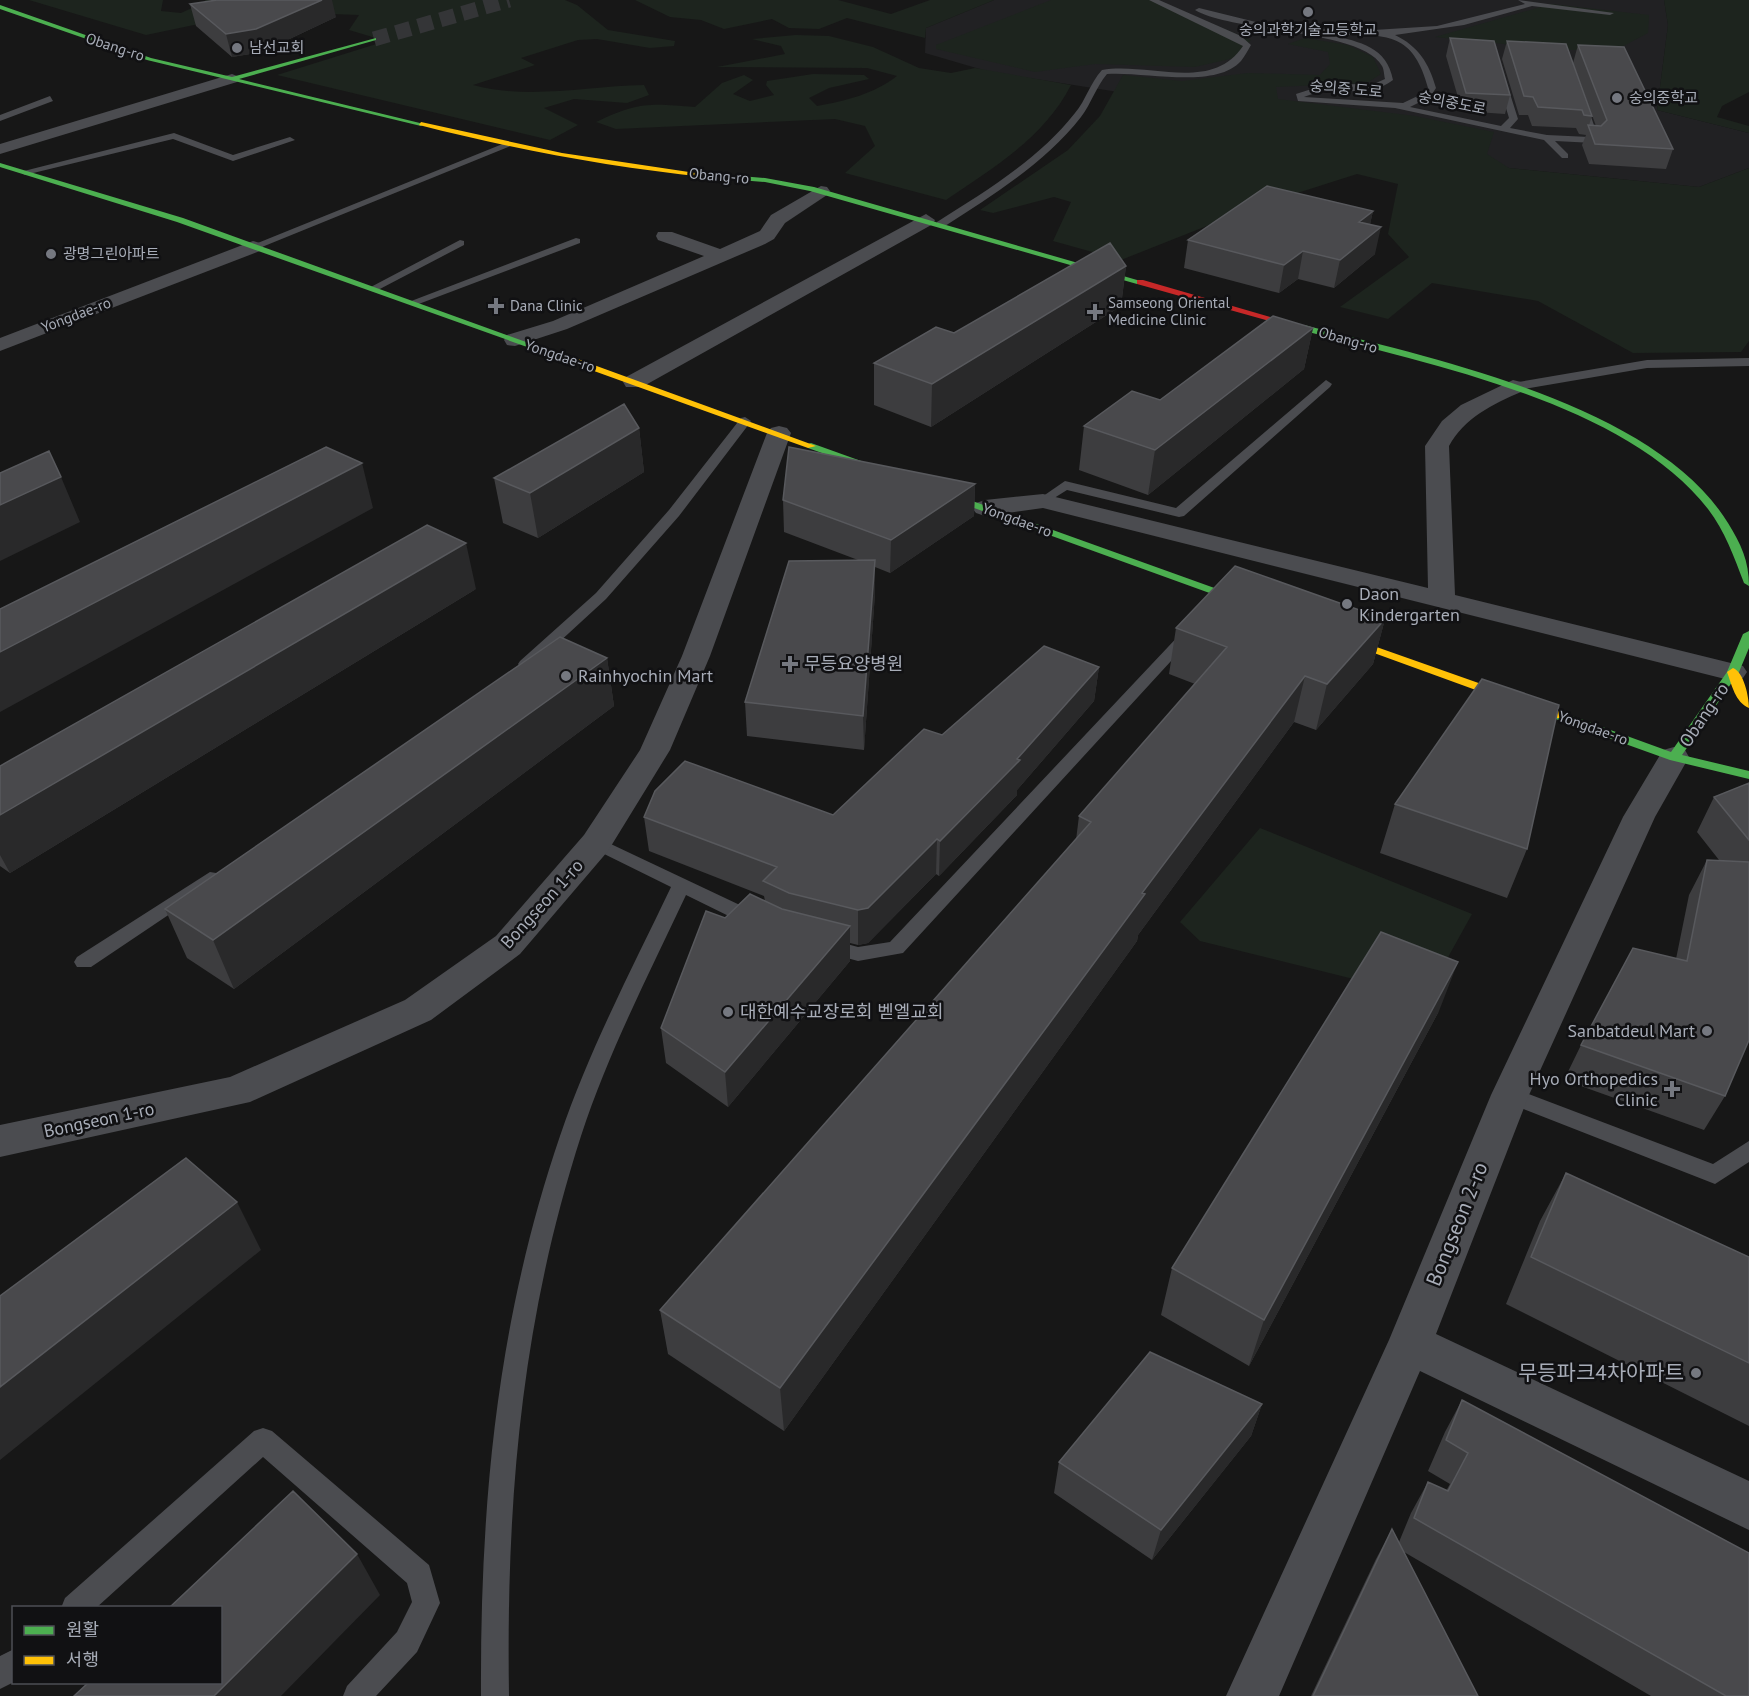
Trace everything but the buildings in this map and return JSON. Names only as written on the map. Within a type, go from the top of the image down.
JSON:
[{"type":"main road","name":"Obang-ro","points":[[3,10],[124,51],[508,145],[609,164],[765,180],[821,191],[1512,387],[1591,418],[1649,452],[1681,476],[1724,524],[1749,583]]},
{"type":"main road","points":[[232,79],[374,39]]},
{"type":"main road","name":"Yongdae-ro","points":[[0,165],[92,192],[253,247],[779,433],[1270,612]]},
{"type":"main road","name":"Yongdae-ro","points":[[1316,628],[1674,757],[1749,775]]},
{"type":"main road","name":"Obang-ro","points":[[1674,757],[1741,661],[1749,634]]},
{"type":"main road","points":[[1741,661],[1741,694],[1749,704]]},
{"type":"street","points":[[0,149],[232,79]]},
{"type":"street","points":[[515,340],[560,325],[767,235],[778,219],[821,191]]},
{"type":"street","points":[[634,382],[933,222]]},
{"type":"street","points":[[664,236],[721,256]]},
{"type":"street","name":"Yongdae-ro","points":[[0,345],[253,247]]},
{"type":"street","points":[[1442,599],[1437,446],[1447,430],[1471,408],[1512,387]]},
{"type":"street","name":"Bongseon 1-ro","points":[[0,1141],[236,1091],[418,1010],[508,945],[596,843],[660,740],[724,587],[779,433]]},
{"type":"street","points":[[985,508],[1043,501]]},
{"type":"street","name":"Obang-ro","points":[[1043,501],[1442,599],[1741,661]]},
{"type":"street","name":"Bongseon 2-ro","points":[[1252,1696],[1410,1344],[1510,1095],[1639,817],[1674,757]]},
{"type":"street","points":[[1410,1344],[1749,1506]]},
{"type":"lane","points":[[933,222],[991,193],[1053,141],[1079,113],[1105,72],[1202,74],[1235,65],[1245,50],[1247,45],[1238,38],[1153,0]]},
{"type":"lane","name":"숭의중 도로","points":[[1175,0],[1212,14],[1362,46],[1382,58],[1390,72],[1389,80],[1381,85],[1312,91],[1299,96],[1301,99],[1394,106],[1408,104],[1427,95],[1432,88],[1425,63],[1419,55],[1387,34]]},
{"type":"lane","points":[[1522,0],[1531,4],[1610,13]]},
{"type":"lane","name":"숭의중 도로","points":[[1276,29],[1387,34],[1444,28],[1531,4]]},
{"type":"lane","name":"숭의중도로","points":[[1498,67],[1514,119],[1504,128]]},
{"type":"lane","name":"숭의중도로","points":[[1394,106],[1547,138],[1594,140],[1578,90]]},
{"type":"lane","points":[[0,118],[51,99]]},
{"type":"lane","points":[[25,172],[174,136],[233,158],[290,140]]},
{"type":"lane","points":[[1547,138],[1566,156]]},
{"type":"lane","points":[[253,247],[508,145]]},
{"type":"lane","points":[[412,303],[576,241]]},
{"type":"lane","points":[[372,289],[460,243]]},
{"type":"lane","points":[[1512,387],[1647,364],[1718,360],[1749,362]]},
{"type":"lane","points":[[1043,501],[1065,485],[1179,513],[1326,384]]},
{"type":"lane","points":[[516,674],[602,597],[674,513],[745,421]]},
{"type":"lane","points":[[806,940],[858,954],[896,948],[1226,595]]},
{"type":"lane","points":[[596,843],[775,930]]},
{"type":"lane","points":[[84,962],[221,870]]},
{"type":"lane","points":[[495,1696],[494,1589],[503,1444],[523,1314],[559,1171],[603,1053],[681,886]]},
{"type":"lane","points":[[1510,1095],[1715,1175],[1749,1150]]},
{"type":"lane","points":[[77,1606],[263,1440],[419,1575],[426,1603],[407,1642],[357,1696]]},
{"type":"lane","points":[[0,1675],[12,1665]]},
{"type":"shaded area","points":[[29,0],[163,0],[161,11],[181,13],[205,0],[565,0],[577,5],[608,30],[675,41],[674,46],[650,48],[597,39],[578,40],[521,58],[535,65],[473,85],[536,92],[644,85],[649,95],[627,103],[574,99],[544,108],[578,125],[550,140],[277,75],[386,41],[349,30],[359,15],[277,12],[213,21],[146,35]]},
{"type":"shaded area","points":[[635,0],[838,0],[891,14],[930,0],[994,0],[926,28],[925,38],[847,18],[819,29],[789,28],[772,19],[724,29],[701,20],[670,17]]},
{"type":"shaded area","points":[[994,0],[1664,0],[1668,25],[1657,110],[1749,133],[1749,168],[1699,187],[1509,168],[1112,91],[990,72],[925,53],[926,28]]},
{"type":"shaded area","points":[[1051,0],[1156,0],[1251,40],[1234,58],[1195,67],[1095,64],[1035,72],[936,49],[936,45]]},
{"type":"shaded area","points":[[1664,0],[1749,0],[1749,92],[1722,106],[1717,117],[1749,126],[1749,133],[1657,110],[1668,25]]},
{"type":"shaded area","points":[[1551,4],[1649,15],[1648,33],[1616,50],[1562,50],[1435,37]]},
{"type":"shaded area","points":[[796,35],[829,36],[873,47],[919,68],[951,73],[975,68],[1071,85],[1047,121],[1032,136],[1000,163],[946,200],[845,173],[875,146],[865,126],[835,119],[616,129],[596,122],[633,107],[666,105],[695,107],[722,83],[744,75],[753,80],[733,94],[750,101],[774,95],[766,85],[767,81],[813,74],[864,75],[869,79],[829,88],[809,98],[817,106],[859,96],[879,88],[897,76],[867,68],[717,67],[785,54],[781,46],[752,39]]},
{"type":"shaded area","points":[[1305,38],[1348,45],[1373,57],[1381,74],[1367,83],[1276,87],[1278,99],[1415,116],[1494,132],[1487,154],[1509,168],[1699,187],[1749,168],[1749,341],[1741,352],[1633,353],[1538,301],[1432,283],[1388,319],[1340,307],[1409,257],[1388,234],[1398,184],[1357,174],[1257,206],[1121,260],[1053,241],[1071,202],[1054,197],[993,213],[980,210],[1068,150],[1100,116],[1123,75],[1182,81],[1248,73],[1320,75],[1330,64],[1328,52],[1288,44]]},
{"type":"shaded area","points":[[1260,828],[1472,914],[1426,997],[1200,941],[1180,922]]},
{"type":"tunnel","points":[[374,39],[509,0]]},
{"type":"traffic: fast","points":[[0,7],[149,59],[421,124]]},
{"type":"traffic: fast","points":[[234,78],[374,39]]},
{"type":"traffic: fast","points":[[0,165],[180,220],[547,351]]},
{"type":"traffic: fast","points":[[705,175],[765,180],[811,189],[1140,282]]},
{"type":"traffic: fast","points":[[1304,328],[1407,355],[1518,388],[1572,409],[1623,434],[1668,464],[1705,499],[1720,518],[1741,560],[1749,583]]},
{"type":"traffic: fast","points":[[811,446],[1255,606]]},
{"type":"traffic: fast","points":[[1674,757],[1733,672],[1749,634]]},
{"type":"traffic: fast","points":[[1557,715],[1674,757],[1749,775]]},
{"type":"traffic: slow","points":[[421,124],[562,155],[705,175]]},
{"type":"traffic: slow","points":[[547,351],[811,446]]},
{"type":"traffic: slow","points":[[1334,635],[1557,715]]},
{"type":"traffic: slow","points":[[1733,672],[1741,694],[1749,704]]},
{"type":"traffic: jam","points":[[1140,282],[1304,328]]},
{"type":"place","name":"숭의과학기술고등학교","points":[[1308,12]]},
{"type":"place","name":"남선교회","points":[[237,48]]},
{"type":"place","name":"숭의중학교","points":[[1617,98]]},
{"type":"place","name":"광명그린아파트","points":[[51,254]]},
{"type":"place","name":"Dana Clinic","points":[[496,306]]},
{"type":"place","name":"Samseong Oriental Medicine Clinic","points":[[1095,312]]},
{"type":"place","name":"Daon Kindergarten","points":[[1347,604]]},
{"type":"place","name":"무등요양병원","points":[[790,664]]},
{"type":"place","name":"Rainhyochin Mart","points":[[566,676]]},
{"type":"place","name":"대한예수교장로회 벧엘교회","points":[[728,1012]]},
{"type":"place","name":"Sanbatdeul Mart","points":[[1707,1031]]},
{"type":"place","name":"Hyo Orthopedics Clinic","points":[[1672,1089]]},
{"type":"place","name":"무등파크4차아파트","points":[[1696,1373]]}]
